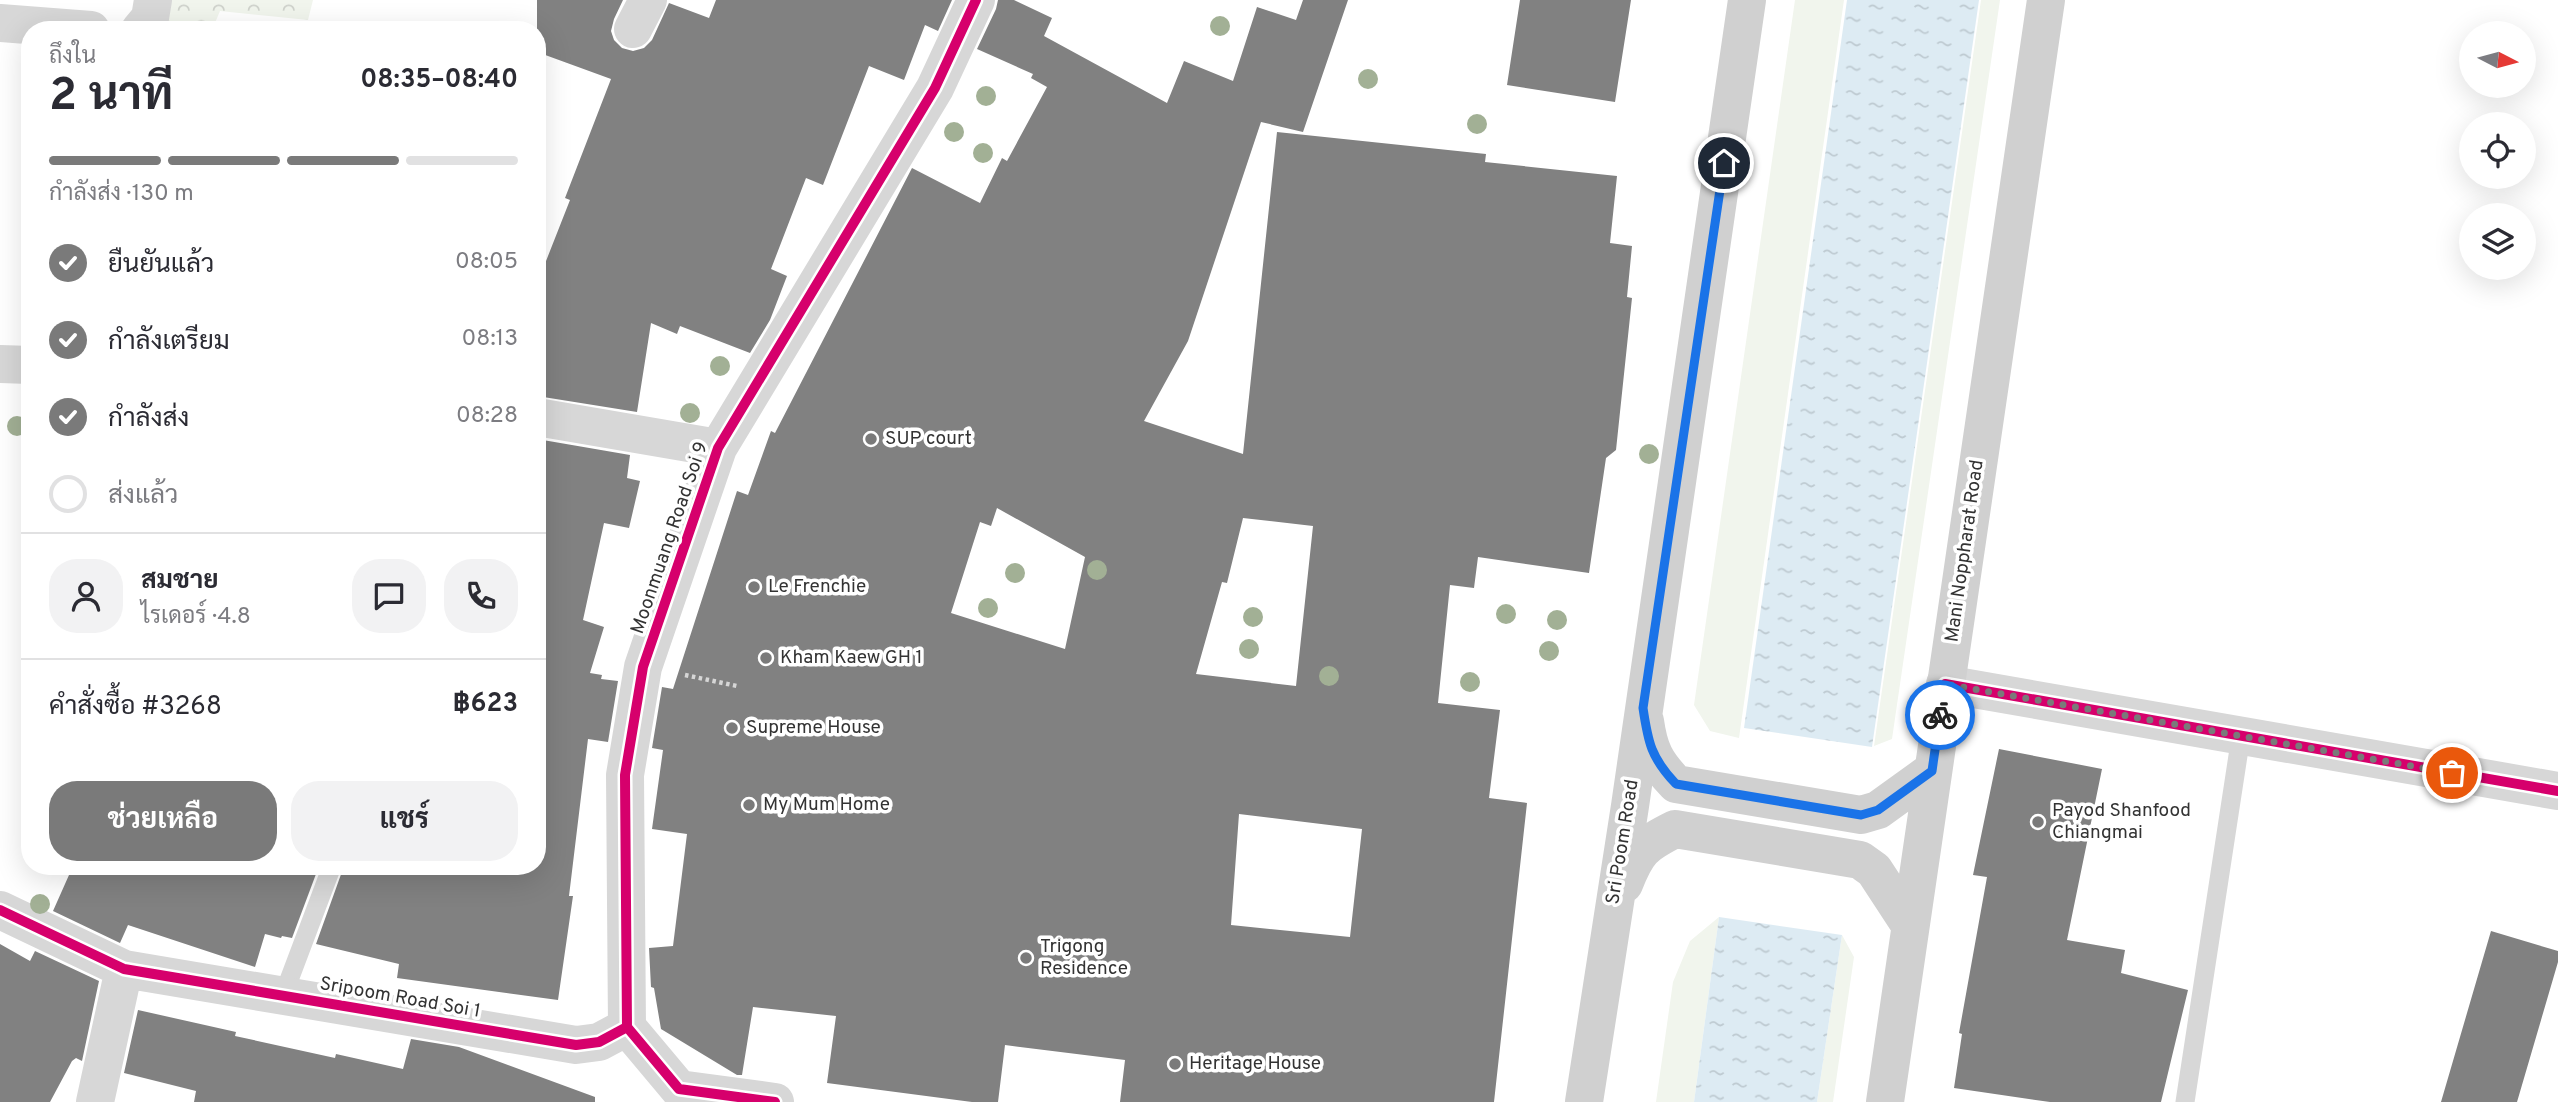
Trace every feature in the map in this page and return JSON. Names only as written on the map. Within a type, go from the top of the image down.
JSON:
[{"type":"main road","name":"Sri Poom Road","points":[[1584,1102],[1747,0]]},
{"type":"main road","name":"Mani Noppharat Road","points":[[1885,1102],[2046,0]]},
{"type":"main road","points":[[1643,708],[1648,744],[1658,765],[1676,784],[1861,815],[1878,810],[1932,771]]},
{"type":"main road","points":[[1613,908],[1635,856],[1651,840],[1675,828],[1860,860],[1874,870],[1910,925]]},
{"type":"street","points":[[148,21],[153,0]]},
{"type":"street","name":"Moonmuang Road Soi 9","points":[[627,1027],[625,775],[643,667],[718,448],[935,88],[976,0]]},
{"type":"street","points":[[0,23],[21,25]]},
{"type":"street","points":[[0,364],[21,365]]},
{"type":"street","points":[[546,419],[718,448]]},
{"type":"street","points":[[1945,684],[2558,791]]},
{"type":"street","name":"Sripoom Road Soi 1","points":[[0,911],[124,969],[576,1045],[599,1042],[627,1027]]},
{"type":"street","points":[[95,1102],[124,969]]},
{"type":"street","points":[[627,1027],[678,1095],[775,1102]]},
{"type":"lane","points":[[2185,1102],[2241,736]]},
{"type":"lane","points":[[283,996],[329,875]]},
{"type":"green space","points":[[169,0],[313,0],[308,20],[220,11],[216,21],[166,21]]},
{"type":"green space","points":[[1795,0],[1844,0],[1739,738],[1710,731],[1694,705]]},
{"type":"green space","points":[[1981,0],[2000,0],[1892,739],[1874,746]]},
{"type":"green space","points":[[1719,917],[1694,1102],[1656,1102],[1673,982],[1690,941]]},
{"type":"green space","points":[[1842,935],[1854,957],[1833,1102],[1817,1102]]},
{"type":"water","points":[[1847,0],[1979,0],[1872,747],[1744,728]]},
{"type":"water","points":[[1719,917],[1842,935],[1817,1102],[1694,1102]]},
{"type":"building","points":[[537,0],[623,0],[611,31],[614,40],[622,48],[633,51],[644,48],[652,40],[669,3],[709,18],[716,0],[952,0],[938,31],[925,25],[904,80],[869,66],[823,185],[806,178],[771,269],[787,276],[770,320],[750,353],[680,326],[677,334],[651,323],[637,412],[546,397],[546,261],[570,200],[565,198],[611,79],[546,55],[546,21],[537,21]]},
{"type":"building","points":[[998,0],[1014,0],[1052,18],[1044,36],[1167,103],[1184,61],[1233,81],[1257,7],[1296,20],[1303,0],[1348,0],[1303,132],[1261,122],[1188,341],[1144,421],[1243,454],[1277,132],[1486,154],[1485,162],[1617,176],[1610,243],[1632,246],[1627,297],[1632,298],[1616,450],[1606,458],[1589,573],[1478,557],[1474,588],[1450,585],[1438,703],[1500,710],[1489,798],[1527,803],[1494,1102],[1120,1102],[1125,1060],[1005,1045],[998,1102],[972,1102],[827,1083],[836,1016],[753,1007],[742,1075],[737,1075],[661,1029],[654,988],[651,987],[649,948],[673,946],[687,834],[652,829],[663,750],[652,748],[662,687],[673,689],[737,491],[748,495],[771,431],[775,433],[912,168],[980,203],[1002,158],[1007,161],[1047,87],[1031,78],[1033,74],[977,49]],"holes":[[[997,508],[1085,557],[1065,649],[951,613],[980,522],[991,526]],[[1243,518],[1313,526],[1296,686],[1196,674],[1222,582],[1227,583]],[[1239,814],[1362,829],[1350,937],[1231,925]]]},
{"type":"building","points":[[1520,0],[1631,0],[1615,102],[1507,85]]},
{"type":"building","points":[[546,441],[630,455],[627,478],[640,481],[629,528],[604,523],[583,620],[604,627],[590,673],[602,675],[601,679],[618,681],[608,742],[588,739],[569,896],[573,896],[558,1000],[397,978],[399,964],[316,944],[341,875],[546,875]]},
{"type":"building","points":[[1999,749],[2102,769],[2067,940],[2125,950],[2121,973],[2188,990],[2161,1102],[2050,1102],[1954,1088],[1962,1034],[1959,1033],[1987,877],[1973,875]]},
{"type":"building","points":[[69,875],[316,875],[292,938],[265,934],[255,967],[128,925],[120,943],[53,911]]},
{"type":"building","points":[[2491,931],[2558,951],[2558,962],[2517,1102],[2441,1102]]},
{"type":"building","points":[[0,944],[30,961],[35,951],[99,981],[82,1061],[76,1058],[72,1061],[50,1102],[0,1102]]},
{"type":"building","points":[[138,1010],[236,1032],[235,1036],[335,1058],[336,1054],[403,1069],[411,1039],[459,1047],[595,1097],[595,1102],[194,1102],[196,1091],[124,1073]]},
{"type":"cycle path","points":[[627,1027],[625,775],[643,667],[718,448],[935,88],[976,0]]},
{"type":"cycle path","points":[[1945,684],[2558,791]]},
{"type":"cycle path","points":[[0,910],[124,969],[576,1045],[599,1042],[627,1027],[679,1089],[775,1102]]},
{"type":"way so far","points":[[1940,715],[1945,684],[2452,773]]},
{"type":"place","name":"SUP court","points":[[871,439]]},
{"type":"place","name":"Le Frenchie","points":[[754,587]]},
{"type":"place","name":"Kham Kaew GH 1","points":[[766,658]]},
{"type":"place","name":"Supreme House","points":[[732,728]]},
{"type":"place","name":"My Mum Home","points":[[749,805]]},
{"type":"place","name":"Payod Shanfood Chiangmai","points":[[2038,822]]},
{"type":"place","name":"Trigong Residence","points":[[1026,958]]},
{"type":"place","name":"Heritage House","points":[[1175,1064]]},
{"type":"route","points":[[1724,163],[1643,708],[1648,744],[1658,765],[1676,784],[1861,815],[1878,810],[1932,771],[1940,715]]}]
